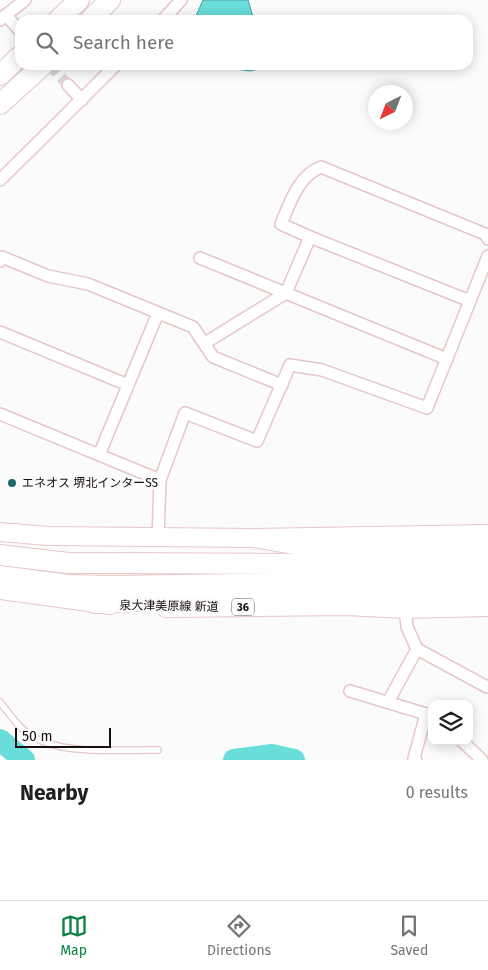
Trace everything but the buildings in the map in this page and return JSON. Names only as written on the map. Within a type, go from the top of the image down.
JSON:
[{"type":"highway","points":[[63,15],[79,0]]},
{"type":"highway","points":[[0,75],[15,61]]},
{"type":"highway","points":[[0,104],[37,70]]},
{"type":"highway","points":[[0,555],[68,563],[333,564],[488,561]]},
{"type":"highway","points":[[0,576],[69,585],[111,586],[488,580]]},
{"type":"main road","points":[[0,532],[48,536],[158,538],[488,534]]},
{"type":"main road","points":[[253,538],[323,550],[488,549]]},
{"type":"main road","name":"泉大津美原線 新道","points":[[0,590],[95,604],[158,608],[346,606],[405,609],[488,607]]},
{"type":"main road","points":[[95,604],[234,597],[488,591]]},
{"type":"street","points":[[5,16],[24,0]]},
{"type":"street","points":[[168,15],[181,0]]},
{"type":"street","points":[[0,4],[5,16],[15,25]]},
{"type":"street","points":[[0,180],[111,70]]},
{"type":"street","points":[[68,85],[82,100]]},
{"type":"street","points":[[470,301],[310,238],[281,224],[294,192],[312,171],[321,167],[485,234],[488,239]]},
{"type":"street","points":[[205,343],[286,293],[310,238]]},
{"type":"street","points":[[158,538],[160,480],[185,413],[258,441],[290,365],[322,370],[427,408],[488,256]]},
{"type":"street","points":[[0,261],[2,257],[48,276],[88,284],[193,327],[213,357],[282,384]]},
{"type":"street","points":[[200,258],[447,358]]},
{"type":"street","points":[[99,455],[158,313]]},
{"type":"street","points":[[0,332],[128,385]]},
{"type":"street","points":[[0,414],[160,480]]},
{"type":"street","points":[[405,609],[407,627],[417,649],[488,687]]},
{"type":"street","points":[[388,702],[417,649]]},
{"type":"street","points":[[350,691],[428,716]]},
{"type":"street","points":[[416,760],[414,758],[428,719]]},
{"type":"street","points":[[466,745],[482,760]]},
{"type":"lane","points":[[0,702],[24,730],[44,742],[75,749],[158,750]]},
{"type":"water","points":[[203,0],[248,0],[252,15],[196,15]]},
{"type":"waterway","points":[[0,740],[24,760]]},
{"type":"waterway","points":[[234,760],[272,755],[294,760]]},
{"type":"tunnel","points":[[54,70],[68,85]]},
{"type":"place","name":"エネオス 堺北インターSS","points":[[12,483]]}]
